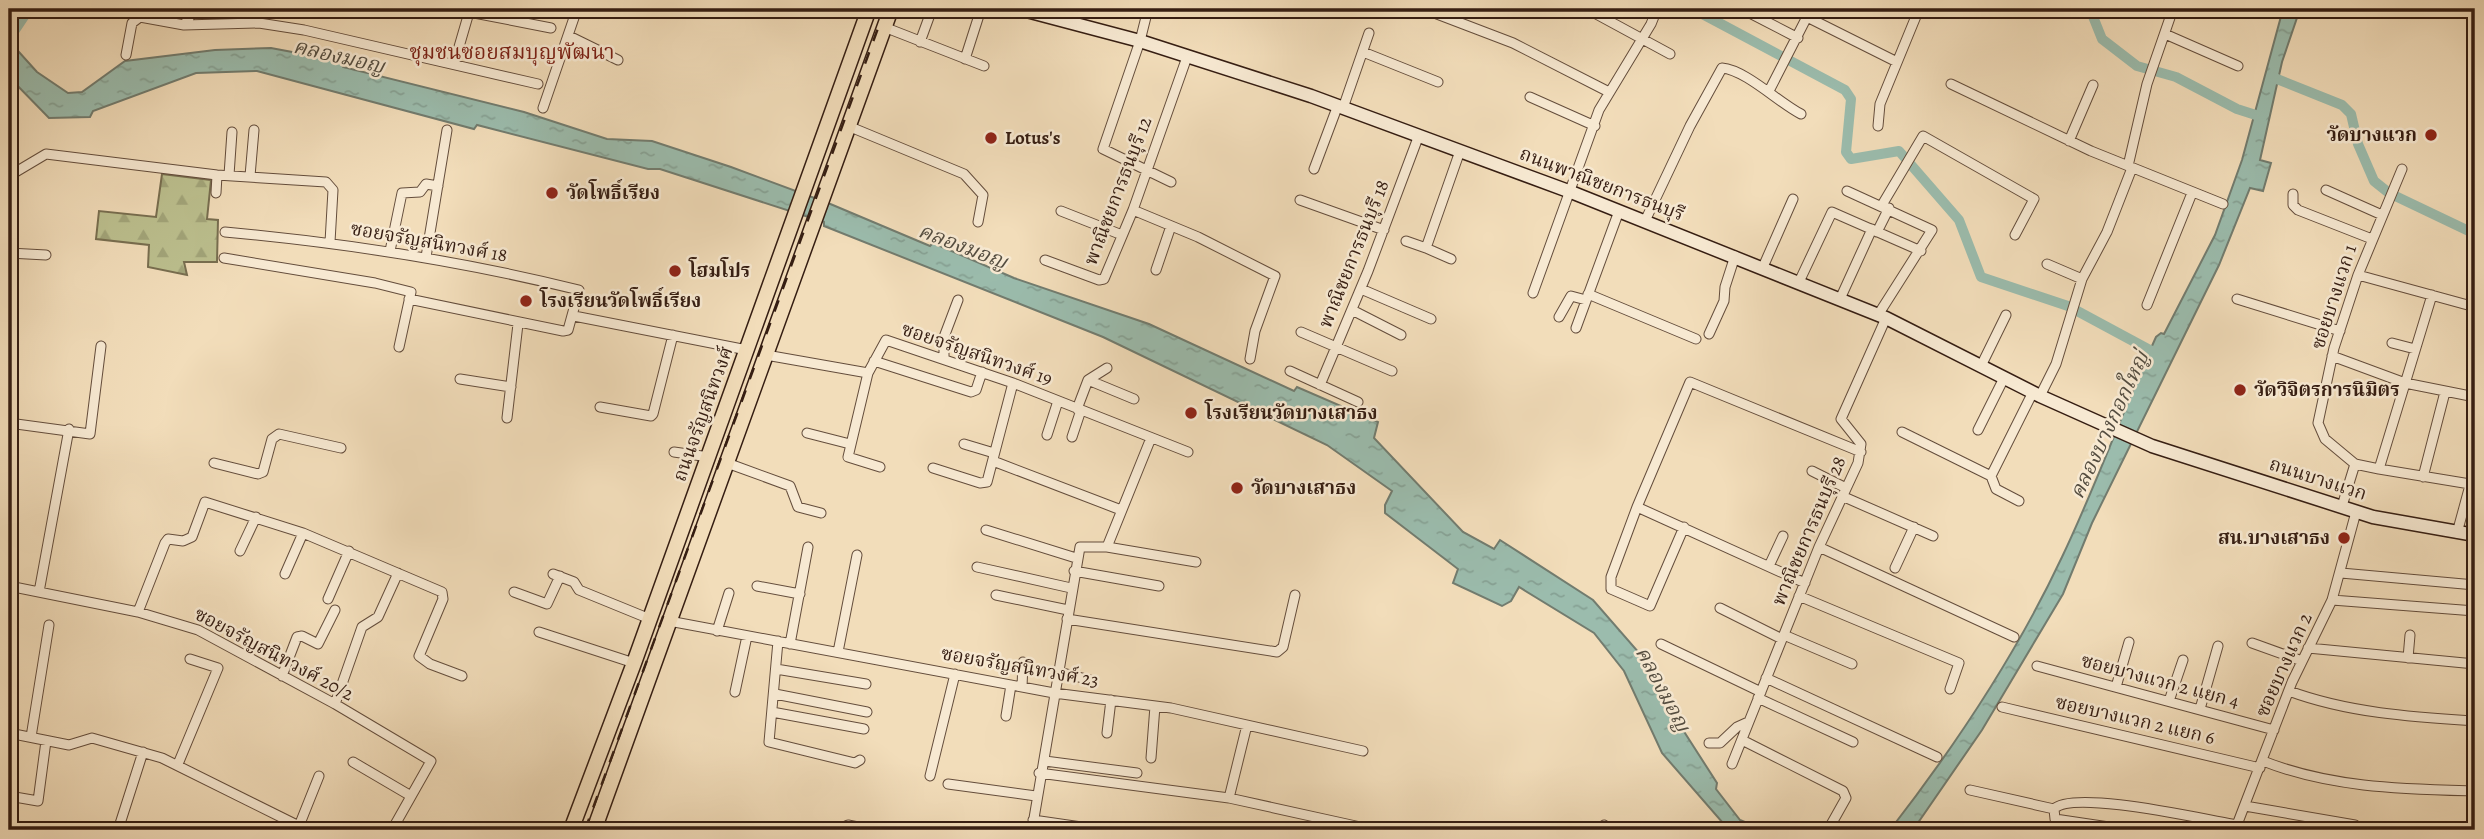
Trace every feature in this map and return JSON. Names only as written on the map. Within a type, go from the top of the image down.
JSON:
[{"type":"main road","name":"ถนนจรัญสนิทวงศ์","points":[[571,830],[651,617],[869,9]]},
{"type":"main road","name":"ถนนจรัญสนิทวงศ์","points":[[594,830],[891,9]]},
{"type":"main road","name":"ถนนพาณิชยการธนบุรี","points":[[1019,9],[1043,12],[1140,41],[1340,106],[1571,192],[1882,316],[2036,394],[2152,446]]},
{"type":"main road","name":"ถนนบางแวก","points":[[2152,446],[2356,512],[2475,535]]},
{"type":"main road","points":[[651,617],[670,620]]},
{"type":"street","points":[[184,25],[195,9]]},
{"type":"street","points":[[542,108],[577,9]]},
{"type":"street","points":[[920,42],[932,9]]},
{"type":"street","points":[[965,59],[981,9]]},
{"type":"street","points":[[1148,9],[1140,41],[1103,149],[1171,182]]},
{"type":"street","points":[[1589,9],[1670,54]]},
{"type":"street","points":[[1532,293],[1609,92],[1657,9]]},
{"type":"street","points":[[1742,9],[1798,38]]},
{"type":"street","points":[[1878,127],[1881,104],[1919,9]]},
{"type":"street","points":[[1991,476],[2036,394],[2056,364],[2077,304],[2082,279],[2106,232],[2130,167],[2147,84],[2173,9]]},
{"type":"street","points":[[454,64],[469,10],[551,28]]},
{"type":"street","points":[[1769,91],[1809,13],[1897,62]]},
{"type":"street","points":[[1437,14],[1513,43],[1609,92]]},
{"type":"street","points":[[126,55],[132,23],[137,18],[184,25],[259,23],[454,64],[538,85]]},
{"type":"street","points":[[884,27],[984,66]]},
{"type":"street","points":[[1314,169],[1369,33]]},
{"type":"street","points":[[2165,34],[2238,65]]},
{"type":"street","points":[[569,36],[618,60]]},
{"type":"street","points":[[1363,52],[1438,82]]},
{"type":"street","name":"พาณิชยการธนบุรี 12","points":[[1045,260],[1099,280],[1104,279],[1147,172],[1187,57]]},
{"type":"street","points":[[1646,221],[1690,126],[1722,68],[1769,91],[1779,103],[1801,114]]},
{"type":"street","points":[[1951,84],[2069,141],[2223,204]]},
{"type":"street","points":[[2069,141],[2093,85]]},
{"type":"street","points":[[1530,97],[1595,126]]},
{"type":"street","points":[[848,126],[964,174],[984,195],[978,222]]},
{"type":"street","points":[[250,176],[254,130]]},
{"type":"street","points":[[426,257],[447,130]]},
{"type":"street","points":[[229,175],[232,132]]},
{"type":"street","name":"พาณิชยการธนบุรี 18","points":[[1320,385],[1361,289],[1419,135]]},
{"type":"street","points":[[1840,299],[1923,136],[2034,199],[2015,235]]},
{"type":"street","points":[[1426,248],[1460,151]]},
{"type":"street","name":"ซอยจรัญสนิทวงศ์ 18","points":[[9,176],[46,154],[217,175],[330,185],[330,242],[426,257],[579,290],[574,316]]},
{"type":"street","name":"ซอยบางแวก 1","points":[[2355,464],[2325,439],[2318,423],[2332,356],[2358,275],[2402,169]]},
{"type":"street","points":[[216,193],[217,175]]},
{"type":"street","points":[[390,251],[402,193],[420,192],[426,184],[438,186]]},
{"type":"street","points":[[2326,190],[2382,215]]},
{"type":"street","points":[[1847,191],[1930,227],[1931,234],[1882,316]]},
{"type":"street","points":[[2147,304],[2192,192]]},
{"type":"street","points":[[2293,194],[2293,205],[2298,210],[2372,239]]},
{"type":"street","points":[[1763,267],[1793,199]]},
{"type":"street","points":[[1300,200],[1384,230]]},
{"type":"street","points":[[1133,209],[1275,276],[1255,331],[1250,359]]},
{"type":"street","points":[[1060,211],[1122,235]]},
{"type":"street","points":[[1576,328],[1619,211]]},
{"type":"street","points":[[1799,282],[1832,212],[1921,251]]},
{"type":"street","points":[[1156,270],[1171,226]]},
{"type":"street","points":[[225,232],[330,242]]},
{"type":"street","points":[[1406,241],[1451,259]]},
{"type":"street","points":[[9,253],[46,255]]},
{"type":"street","points":[[1709,334],[1724,301],[1725,287],[1735,256]]},
{"type":"street","points":[[224,258],[375,283],[411,292],[399,347]]},
{"type":"street","points":[[2047,264],[2082,279]]},
{"type":"street","points":[[2358,275],[2475,307]]},
{"type":"street","points":[[1361,289],[1431,319]]},
{"type":"street","points":[[2378,469],[2432,295]]},
{"type":"street","points":[[1559,317],[1571,296],[1587,297],[1696,338]]},
{"type":"street","points":[[409,299],[518,324],[564,331],[568,330],[574,316],[747,350]]},
{"type":"street","points":[[2237,299],[2340,331]]},
{"type":"street","points":[[944,359],[944,337],[958,300]]},
{"type":"street","points":[[1352,310],[1401,335]]},
{"type":"street","points":[[1981,366],[2006,315]]},
{"type":"street","name":"พาณิชยการธนบุรี 28","points":[[1732,764],[1819,547],[1861,452],[1857,438],[1841,419],[1882,316]]},
{"type":"street","points":[[507,418],[518,324]]},
{"type":"street","points":[[1301,332],[1392,371]]},
{"type":"street","points":[[600,407],[650,416],[653,414],[673,335]]},
{"type":"street","name":"ซอยจรัญสนิทวงศ์ 19","points":[[850,444],[868,373],[886,341],[1013,383],[1188,453]]},
{"type":"street","points":[[2392,343],[2416,349]]},
{"type":"street","points":[[9,423],[69,429],[90,434],[101,346]]},
{"type":"street","points":[[766,355],[868,373]]},
{"type":"street","points":[[2332,356],[2405,383],[2475,397]]},
{"type":"street","points":[[874,361],[971,392],[976,390],[982,372]]},
{"type":"street","points":[[1072,437],[1088,380],[1107,368]]},
{"type":"street","points":[[1290,371],[1358,402]]},
{"type":"street","points":[[1978,430],[2004,377]]},
{"type":"street","points":[[460,379],[511,387]]},
{"type":"street","points":[[1088,380],[1134,399]]},
{"type":"street","points":[[1684,527],[1652,603],[1645,606],[1610,586],[1637,507],[1685,390],[1693,381],[1861,452]]},
{"type":"street","points":[[933,468],[984,484],[987,482],[1013,383]]},
{"type":"street","points":[[2423,477],[2445,392]]},
{"type":"street","points":[[1047,435],[1058,401]]},
{"type":"street","points":[[40,592],[69,429]]},
{"type":"street","points":[[1902,432],[1991,476],[1996,488],[2019,501]]},
{"type":"street","points":[[807,433],[850,444],[849,459],[880,467]]},
{"type":"street","points":[[214,463],[258,474],[264,472],[272,439],[279,434],[341,448]]},
{"type":"street","points":[[1107,547],[1151,438]]},
{"type":"street","points":[[964,444],[1121,510]]},
{"type":"street","points":[[674,453],[709,457]]},
{"type":"street","points":[[727,463],[790,486],[798,507],[821,513]]},
{"type":"street","points":[[2342,506],[2355,464],[2470,484]]},
{"type":"street","points":[[2457,533],[2475,470]]},
{"type":"street","points":[[1812,471],[1844,492],[1933,536]]},
{"type":"street","points":[[138,612],[165,543],[168,539],[183,541],[192,537],[205,502],[303,533],[444,594],[419,656],[430,664],[462,676]]},
{"type":"street","points":[[1637,507],[1805,583]]},
{"type":"street","name":"ซอยบางแวก 2","points":[[2236,827],[2289,691],[2332,600],[2356,512]]},
{"type":"street","points":[[240,551],[256,517]]},
{"type":"street","points":[[1895,568],[1914,527]]},
{"type":"street","points":[[986,530],[1076,558]]},
{"type":"street","points":[[285,574],[303,533]]},
{"type":"street","points":[[1769,566],[1783,536]]},
{"type":"street","points":[[1102,830],[1032,825],[1039,773],[1045,761],[1076,558],[1082,546],[1107,547],[1196,562]]},
{"type":"street","points":[[790,644],[808,547]]},
{"type":"street","points":[[1819,547],[2014,637]]},
{"type":"street","points":[[328,599],[349,551]]},
{"type":"street","points":[[838,652],[857,555]]},
{"type":"street","points":[[977,567],[1071,588]]},
{"type":"street","points":[[1074,571],[1158,586]]},
{"type":"street","points":[[335,704],[362,627],[378,617],[398,573]]},
{"type":"street","points":[[2341,573],[2475,585]]},
{"type":"street","points":[[514,592],[547,604],[556,575],[574,582],[579,590],[651,617]]},
{"type":"street","name":"ซอยจรัญสนิทวงศ์ 20/2","points":[[9,586],[138,612],[198,630],[335,704],[431,761],[411,796]]},
{"type":"street","points":[[757,586],[800,594]]},
{"type":"street","points":[[717,631],[729,593]]},
{"type":"street","points":[[996,595],[1068,614],[1277,652],[1283,647],[1295,595]]},
{"type":"street","points":[[1799,596],[1959,663],[1950,689]]},
{"type":"street","points":[[2332,600],[2475,611]]},
{"type":"street","points":[[1720,608],[1852,664]]},
{"type":"street","points":[[282,676],[297,637],[302,636],[318,644],[335,610]]},
{"type":"street","name":"ซอยจรัญสนิทวงศ์ 23","points":[[670,620],[1054,693],[1155,706],[1363,751]]},
{"type":"street","points":[[30,737],[49,625]]},
{"type":"street","points":[[540,632],[634,663]]},
{"type":"street","points":[[2408,657],[2410,635]]},
{"type":"street","points":[[735,692],[747,636]]},
{"type":"street","points":[[778,641],[775,694],[768,738],[775,744],[855,763],[860,760]]},
{"type":"street","points":[[2116,687],[2129,642]]},
{"type":"street","points":[[2252,643],[2302,662]]},
{"type":"street","points":[[1661,644],[1853,742]]},
{"type":"street","points":[[2200,709],[2218,646]]},
{"type":"street","points":[[2308,648],[2475,664]]},
{"type":"street","points":[[178,764],[218,668],[190,659]]},
{"type":"street","points":[[2169,701],[2183,660]]},
{"type":"street","points":[[1022,687],[1023,662]]},
{"type":"street","name":"ซอยบางแวก 2 แยก 4","points":[[2037,666],[2274,730]]},
{"type":"street","points":[[776,669],[866,684]]},
{"type":"street","points":[[1059,672],[1090,680]]},
{"type":"street","points":[[930,776],[955,674]]},
{"type":"street","points":[[1766,678],[1937,757]]},
{"type":"street","points":[[1006,716],[1011,685]]},
{"type":"street","points":[[2289,691],[2308,698],[2390,715],[2475,721]]},
{"type":"street","points":[[775,694],[867,712]]},
{"type":"street","points":[[1107,733],[1111,700]]},
{"type":"street","points":[[1151,758],[1155,706]]},
{"type":"street","name":"ซอยบางแวก 2 แยก 6","points":[[2002,707],[2261,764],[2307,777],[2349,783],[2475,791]]},
{"type":"street","points":[[772,712],[864,729]]},
{"type":"street","points":[[1709,743],[1720,743],[1737,727],[1748,722]]},
{"type":"street","points":[[1229,798],[1247,725]]},
{"type":"street","points":[[9,733],[74,745],[92,738],[143,752],[178,764],[303,828],[319,776]]},
{"type":"street","points":[[1742,740],[1843,791],[1846,798],[1844,804],[1828,830]]},
{"type":"street","points":[[9,796],[38,801],[46,741]]},
{"type":"street","points":[[118,830],[143,752]]},
{"type":"street","points":[[1045,761],[1137,773]]},
{"type":"street","points":[[353,762],[411,796],[392,830]]},
{"type":"street","points":[[1039,773],[1229,798],[1374,830]]},
{"type":"street","points":[[948,784],[1036,796]]},
{"type":"street","points":[[1970,790],[2054,809],[2068,801],[2097,801],[2236,827]]},
{"type":"street","points":[[2245,806],[2355,825]]},
{"type":"street","points":[[2054,809],[2055,818],[2129,830]]},
{"type":"street","points":[[838,830],[848,825],[873,830]]},
{"type":"green space","points":[[162,174],[211,180],[207,219],[218,220],[217,262],[184,262],[187,275],[148,267],[149,245],[96,239],[99,211],[156,217]]},
{"type":"water","points":[[2283,9],[2300,9],[2282,62],[2260,160],[2271,163],[2263,191],[2250,188],[2219,265],[2092,523],[2063,594],[1982,730],[1913,830],[1890,830],[1938,765],[2005,664],[2062,557],[2156,337],[2164,334],[2215,235],[2242,160]]},
{"type":"water","name":"คลองมอญ","points":[[9,41],[37,72],[68,93],[82,92],[125,61],[215,50],[271,48],[340,61],[343,67],[524,112],[607,139],[652,141],[828,203],[930,246],[933,243],[1014,278],[1149,324],[1294,391],[1297,387],[1378,422],[1374,438],[1463,532],[1494,549],[1500,540],[1593,600],[1654,670],[1683,730],[1717,783],[1716,789],[1740,820],[1764,830],[1729,830],[1662,753],[1624,671],[1594,633],[1519,587],[1511,601],[1502,606],[1453,583],[1458,569],[1385,513],[1385,505],[1392,491],[1327,445],[1103,337],[824,226],[824,222],[660,169],[648,169],[477,125],[474,129],[257,71],[196,73],[93,111],[90,117],[49,118],[9,77]]},
{"type":"waterway","points":[[9,39],[29,9]]},
{"type":"waterway","name":"คลองบางกอกใหญ่","points":[[1693,9],[1845,90],[1851,99],[1846,152],[1851,159],[1899,151],[1959,220],[1981,277],[2068,306],[2159,355]]},
{"type":"waterway","points":[[2090,9],[2102,39],[2137,66],[2176,77],[2237,109],[2262,117]]},
{"type":"waterway","points":[[2272,77],[2342,105],[2351,114],[2358,144],[2374,181],[2389,193],[2475,234]]},
{"type":"railway","points":[[585,830],[885,9]]},
{"type":"place","name":"วัดบางแวก","points":[[2431,135]]},
{"type":"place","name":"Lotus's","points":[[991,138]]},
{"type":"place","name":"วัดโพธิ์เรียง","points":[[552,193]]},
{"type":"place","name":"โฮมโปร","points":[[675,271]]},
{"type":"place","name":"โรงเรียนวัดโพธิ์เรียง","points":[[526,301]]},
{"type":"place","name":"วัดวิจิตรการนิมิตร","points":[[2240,390]]},
{"type":"place","name":"โรงเรียนวัดบางเสาธง","points":[[1191,413]]},
{"type":"place","name":"วัดบางเสาธง","points":[[1237,488]]},
{"type":"place","name":"สน.บางเสาธง","points":[[2344,538]]},
{"type":"district","name":"ชุมชนซอยสมบุญพัฒนา","points":[[512,52]]}]
